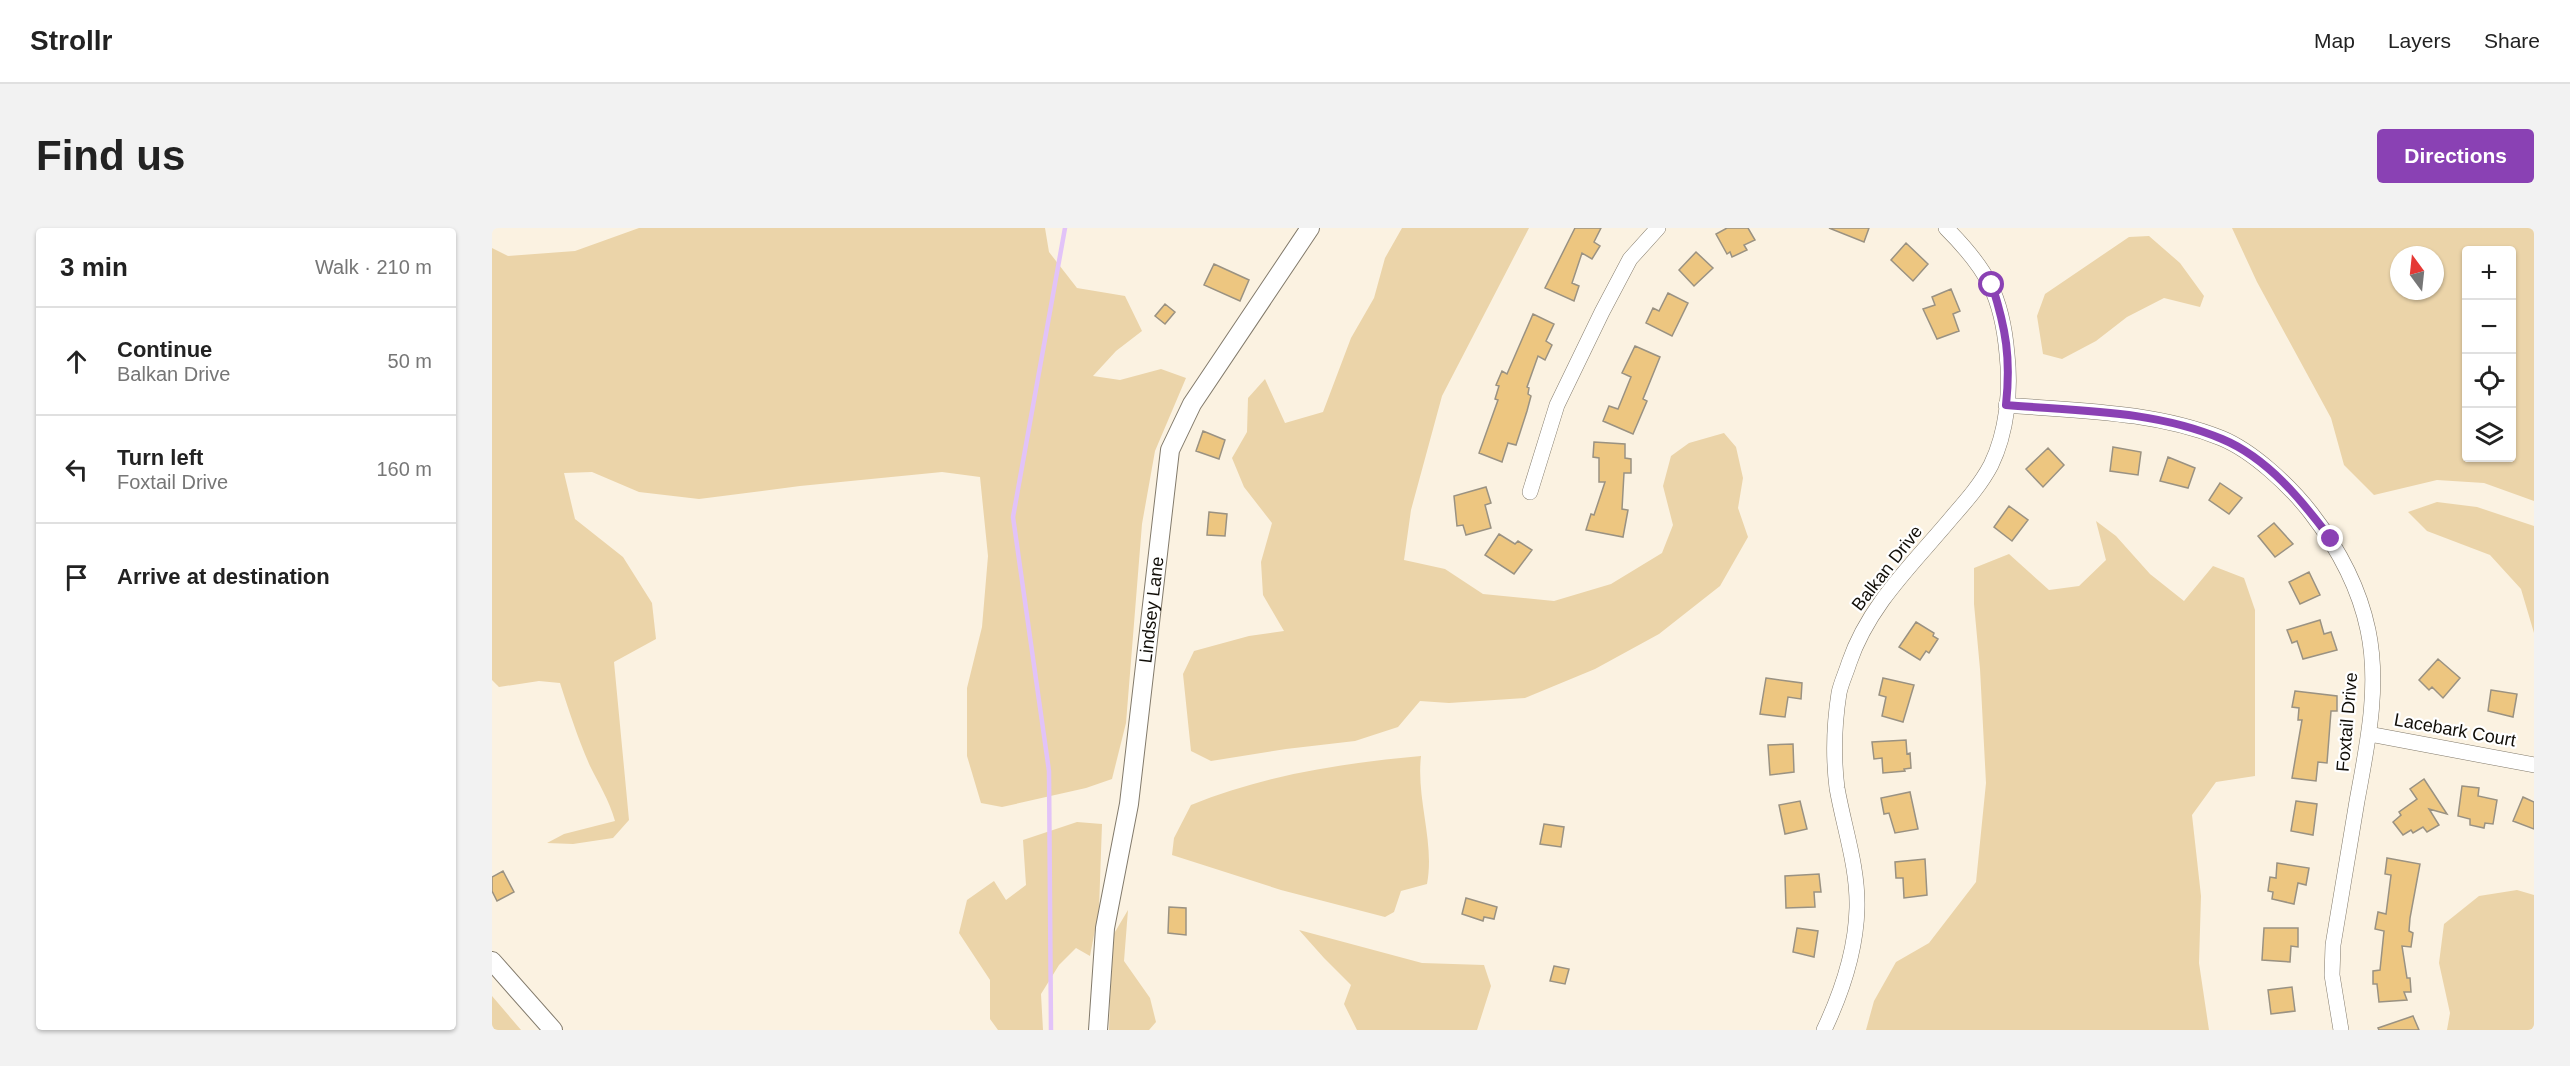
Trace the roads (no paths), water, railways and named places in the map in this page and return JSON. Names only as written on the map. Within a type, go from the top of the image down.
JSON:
[{"type":"street","name":"Lindsey Lane","points":[[1098,1030],[1105,928],[1129,804],[1170,450],[1192,404],[1310,228]]},
{"type":"street","points":[[1530,492],[1557,405],[1602,312],[1630,259],[1658,228]]},
{"type":"street","name":"Balkan Drive","points":[[1824,1030],[1837,1002],[1851,954],[1857,907],[1851,844],[1838,789],[1833,752],[1839,691],[1853,651],[1868,620],[1893,585],[1971,495],[1991,465],[2002,436],[2009,375],[2005,324],[1992,285],[1971,253],[1946,228]]},
{"type":"street","name":"Foxtail Drive","points":[[2006,405],[2133,415],[2163,420],[2222,439],[2258,461],[2299,498],[2331,539],[2352,579],[2368,630],[2373,679],[2369,734],[2333,945],[2332,975],[2341,1030]]},
{"type":"street","name":"Lacebark Court","points":[[2369,734],[2534,765]]},
{"type":"street","points":[[492,962],[553,1030]]},
{"type":"waterway","points":[[1051,1030],[1049,771],[1013,517],[1065,228]]}]
